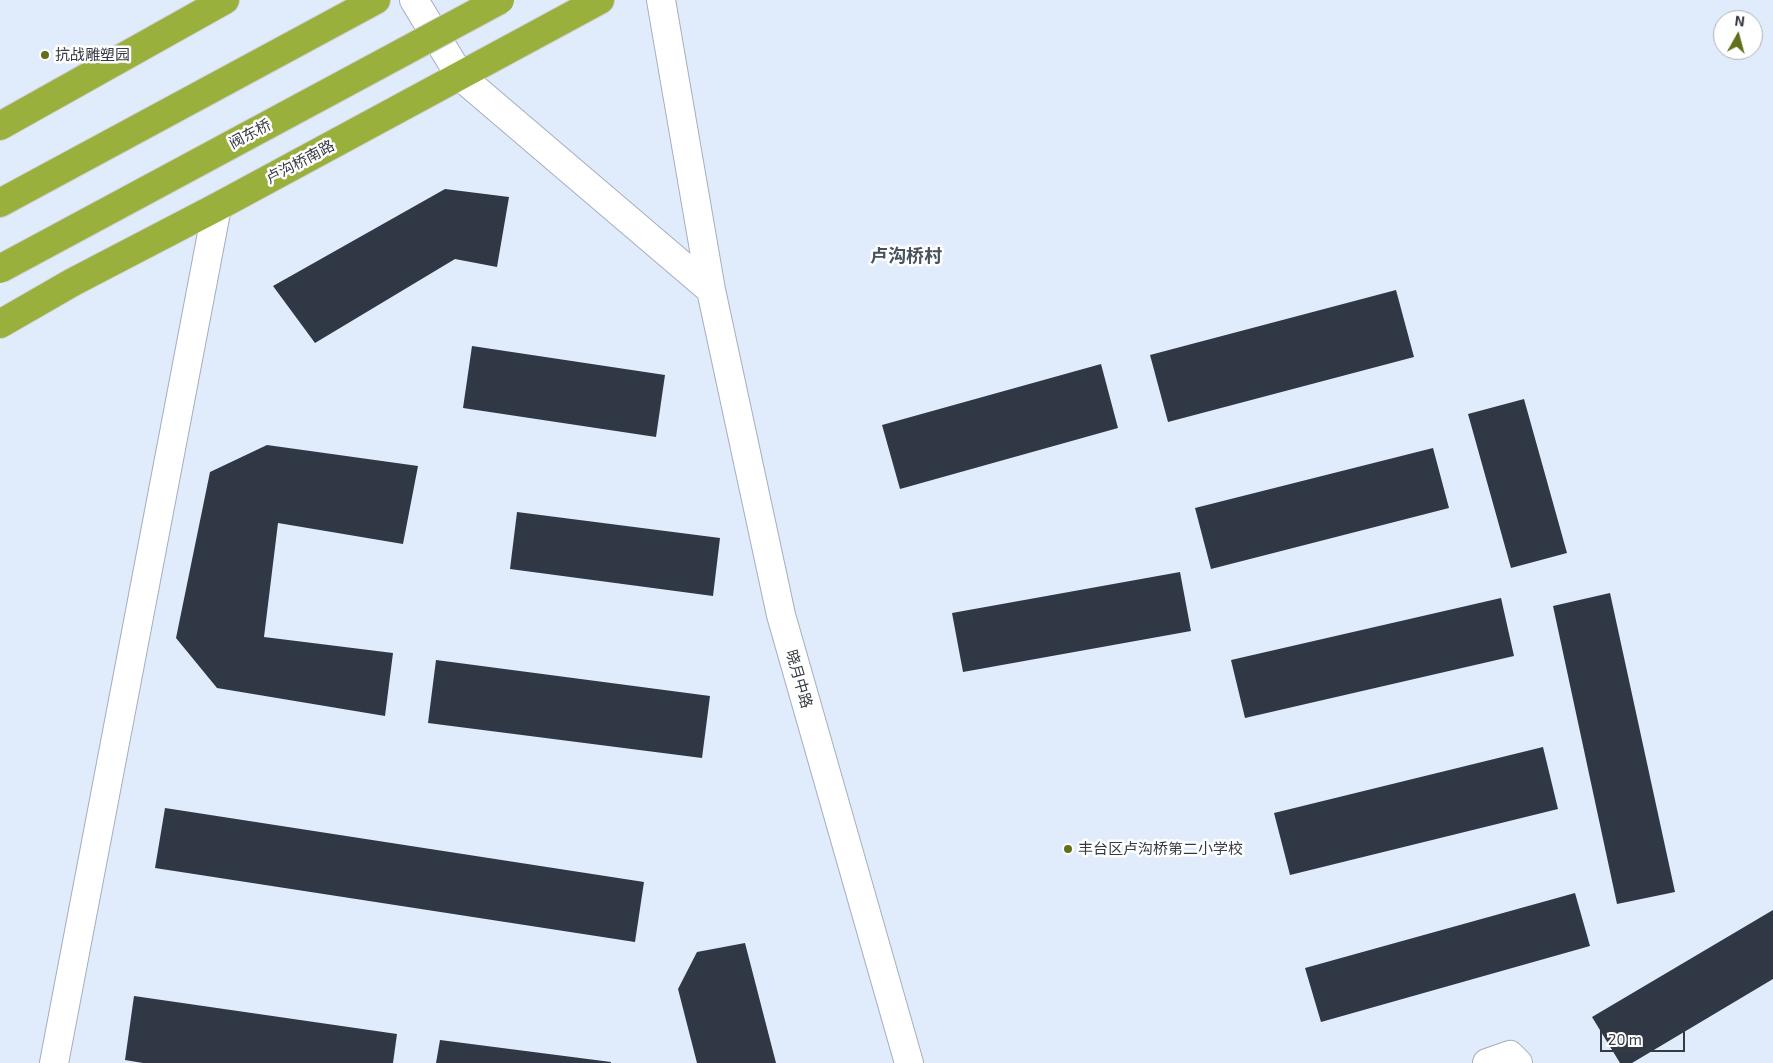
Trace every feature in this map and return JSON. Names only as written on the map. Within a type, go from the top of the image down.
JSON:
[{"type":"highway","points":[[0,126],[225,0]]},
{"type":"highway","points":[[0,203],[376,0]]},
{"type":"highway","name":"阀东桥","points":[[0,269],[500,0]]},
{"type":"highway","name":"卢沟桥南路","points":[[0,324],[73,282],[217,207],[600,0]]},
{"type":"street","points":[[414,0],[460,76],[711,290]]},
{"type":"street","name":"晓月中路","points":[[661,0],[711,290],[781,615],[909,1063]]},
{"type":"street","points":[[54,1063],[217,207]]},
{"type":"street","points":[[1488,1063],[1510,1056],[1518,1063]]},
{"type":"building","points":[[445,189],[509,197],[497,267],[455,259],[315,343],[273,286]]},
{"type":"building","points":[[1396,290],[1414,357],[1168,422],[1150,355]]},
{"type":"building","points":[[472,346],[665,375],[656,437],[463,408]]},
{"type":"building","points":[[1101,364],[1118,428],[900,489],[882,425]]},
{"type":"building","points":[[1524,399],[1567,553],[1511,568],[1468,414]]},
{"type":"building","points":[[267,445],[418,466],[403,544],[278,523],[264,637],[393,653],[385,716],[217,688],[176,638],[210,472]]},
{"type":"building","points":[[1433,448],[1449,508],[1211,569],[1195,508]]},
{"type":"building","points":[[517,512],[720,538],[713,596],[510,569]]},
{"type":"building","points":[[1180,572],[1191,631],[963,672],[952,613]]},
{"type":"building","points":[[1610,593],[1675,892],[1617,904],[1553,606]]},
{"type":"building","points":[[1501,598],[1514,656],[1245,718],[1231,660]]},
{"type":"building","points":[[436,660],[710,696],[702,758],[428,723]]},
{"type":"building","points":[[1543,747],[1558,809],[1290,875],[1274,813]]},
{"type":"building","points":[[165,808],[644,882],[635,942],[155,868]]},
{"type":"building","points":[[1575,893],[1590,946],[1321,1022],[1305,968]]},
{"type":"building","points":[[1773,910],[1773,979],[1632,1063],[1620,1063],[1592,1017]]},
{"type":"building","points":[[745,943],[776,1063],[697,1063],[678,989],[697,952]]},
{"type":"building","points":[[134,996],[397,1034],[393,1063],[143,1063],[125,1060]]},
{"type":"building","points":[[440,1040],[611,1062],[611,1063],[436,1063]]},
{"type":"place","name":"抗战雕塑园","points":[[45,55]]},
{"type":"place","name":"丰台区卢沟桥第二小学校","points":[[1068,849]]},
{"type":"district","name":"卢沟桥村","points":[[906,256]]}]
